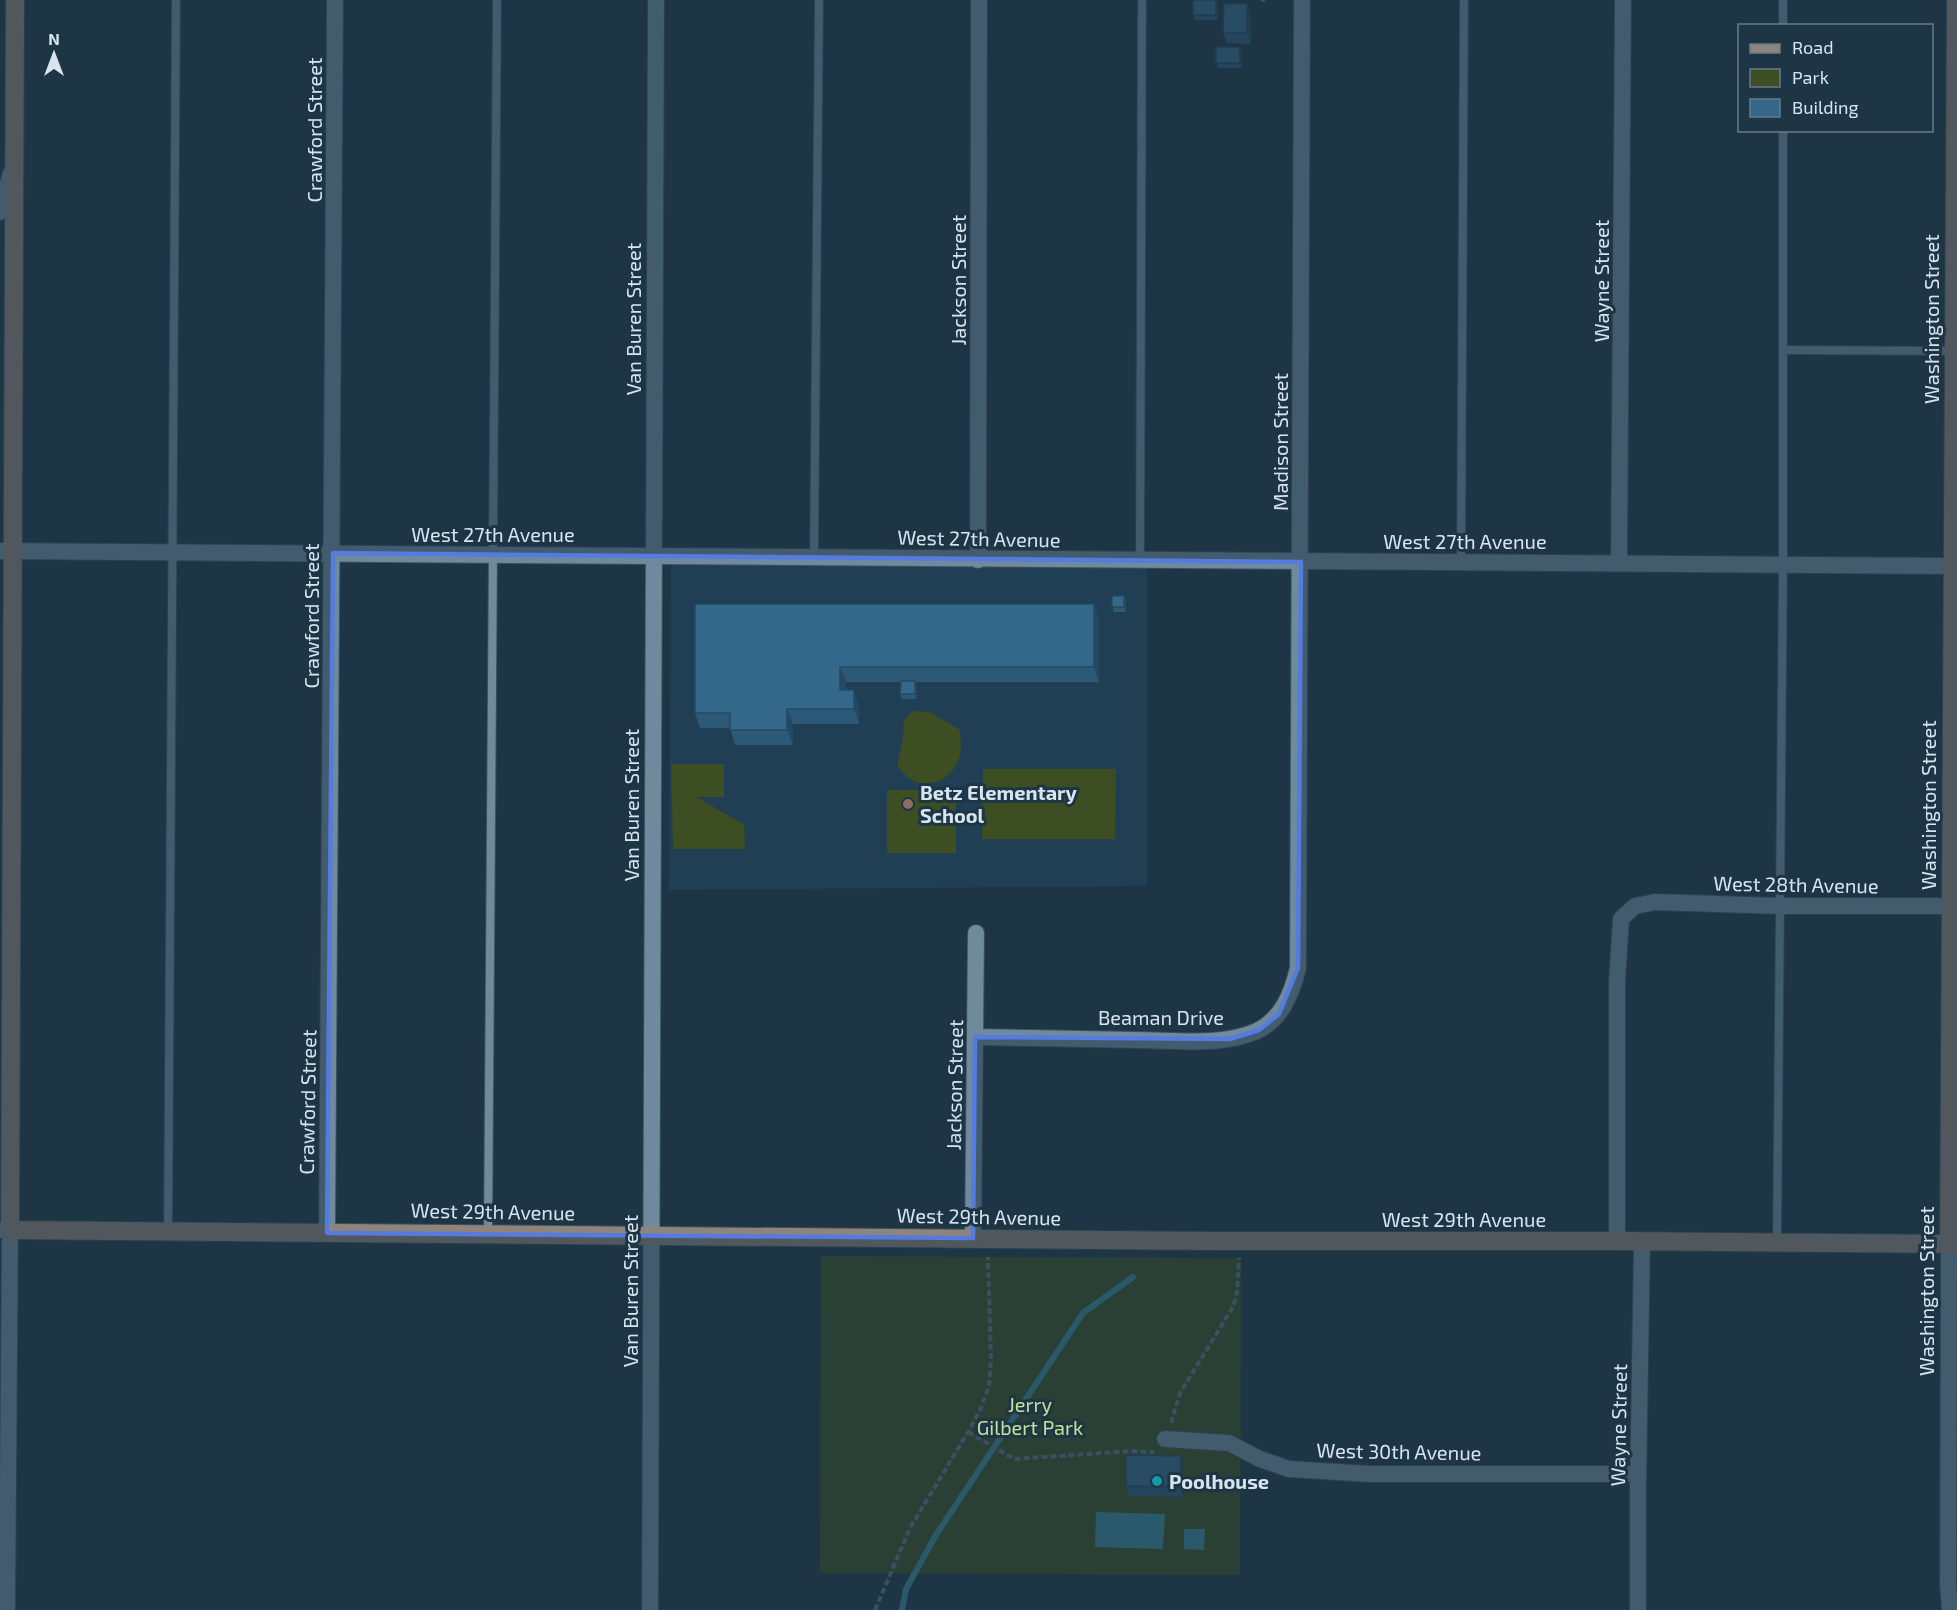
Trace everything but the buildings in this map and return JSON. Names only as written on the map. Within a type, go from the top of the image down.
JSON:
[{"type":"street","points":[[8,1610],[5,1463],[6,551],[15,0]]},
{"type":"street","name":"Crawford Street","points":[[327,1233],[335,0]]},
{"type":"street","name":"Van Buren Street","points":[[650,1610],[656,0]]},
{"type":"street","name":"Jackson Street","points":[[978,560],[979,0]]},
{"type":"street","name":"Madison Street","points":[[1298,885],[1302,0]]},
{"type":"street","name":"Wayne Street","points":[[1619,563],[1623,0]]},
{"type":"street","name":"Washington Street","points":[[1950,1610],[1948,1584],[1953,1346],[1956,0]]},
{"type":"street","points":[[0,212],[14,164]]},
{"type":"street","name":"West 27th Avenue","points":[[6,551],[1954,566]]},
{"type":"street","name":"Beaman Drive","points":[[975,1037],[1191,1041],[1230,1039],[1259,1030],[1279,1014],[1292,993],[1298,968],[1298,885]]},
{"type":"street","name":"West 28th Avenue","points":[[1617,1241],[1617,982],[1620,919],[1635,906],[1655,902],[1779,906],[1954,906]]},
{"type":"street","name":"Jackson Street","points":[[976,933],[975,1037],[980,1238]]},
{"type":"street","name":"West 29th Avenue","points":[[5,1230],[1216,1241],[1953,1244]]},
{"type":"street","name":"Wayne Street","points":[[1638,1610],[1642,1242]]},
{"type":"street","name":"West 30th Avenue","points":[[1165,1439],[1228,1443],[1260,1459],[1289,1469],[1370,1474],[1638,1474]]},
{"type":"lane","points":[[168,1232],[176,0]]},
{"type":"lane","points":[[488,1234],[497,0]]},
{"type":"lane","points":[[814,557],[819,0]]},
{"type":"lane","points":[[1140,561],[1142,0]]},
{"type":"lane","points":[[1461,562],[1464,0]]},
{"type":"lane","points":[[1783,0],[1783,24]]},
{"type":"lane","points":[[1777,1242],[1783,566],[1783,132]]},
{"type":"lane","points":[[1783,350],[1954,351]]},
{"type":"path","points":[[875,1610],[910,1528],[970,1434],[989,1386],[991,1360],[980,1238]]},
{"type":"path","points":[[1165,1439],[1180,1393],[1233,1307],[1237,1292],[1239,1254],[1231,1254]]},
{"type":"path","points":[[970,1434],[1014,1460],[1132,1451]]},
{"type":"highlighted area","points":[[333,553],[1301,562],[1298,968],[1279,1014],[1259,1030],[1230,1039],[975,1037],[973,1238],[327,1233]]},
{"type":"shaded area","name":"Betz Elementary School","points":[[671,555],[1147,561],[1147,886],[669,890]]},
{"type":"shaded area","points":[[1096,1512],[1165,1514],[1163,1549],[1095,1547]]},
{"type":"shaded area","points":[[1184,1529],[1205,1529],[1204,1550],[1184,1549]]},
{"type":"green space","points":[[912,711],[930,712],[960,730],[961,749],[958,762],[950,774],[938,782],[923,784],[916,782],[897,766],[904,721]]},
{"type":"green space","points":[[671,764],[724,764],[724,797],[697,797],[744,825],[745,849],[673,849]]},
{"type":"green space","points":[[983,769],[1116,769],[1115,839],[982,839]]},
{"type":"green space","points":[[887,790],[956,790],[956,853],[887,853]]},
{"type":"green space","name":"Jerry Gilbert Park","points":[[821,1256],[1241,1258],[1240,1575],[820,1573]]},
{"type":"waterway","points":[[902,1610],[906,1589],[936,1535],[1083,1313],[1133,1277]]},
{"type":"place","name":"Betz Elementary School","points":[[908,804]]},
{"type":"place","name":"Poolhouse","points":[[1157,1481]]}]
